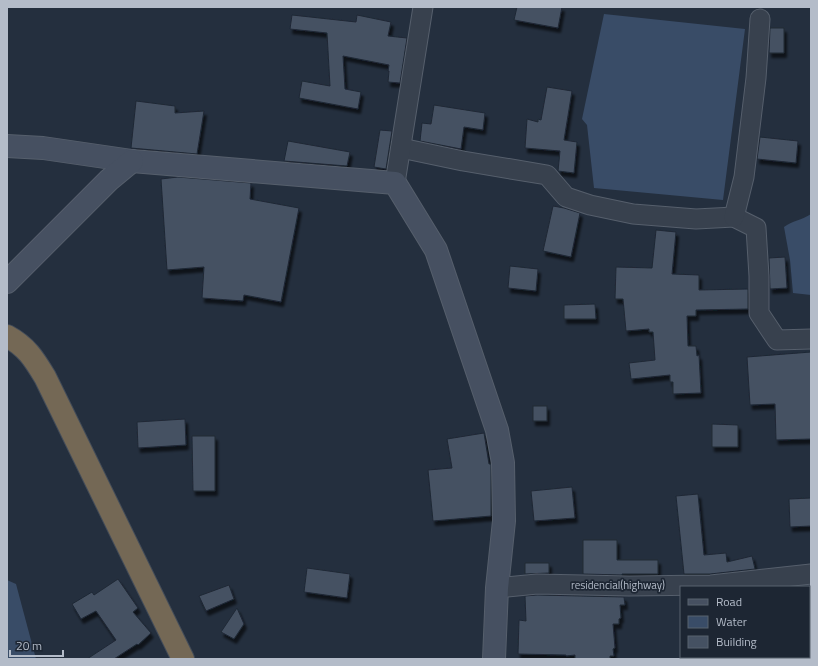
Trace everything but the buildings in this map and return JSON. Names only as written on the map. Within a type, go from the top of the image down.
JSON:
[{"type":"highway","points":[[7,336],[17,341],[32,355],[45,377],[183,659]]},
{"type":"street","points":[[423,7],[396,183],[436,250],[497,430],[503,463],[504,521],[497,588],[494,659]]},
{"type":"street","points":[[734,217],[746,163],[756,78],[760,19]]},
{"type":"street","points":[[7,146],[43,148],[132,161],[396,183]]},
{"type":"street","points":[[401,148],[463,161],[547,175],[566,197],[598,207],[632,214],[696,219],[734,217],[756,228],[759,276],[759,313],[777,340],[811,339]]},
{"type":"street","points":[[7,282],[109,180],[132,161]]},
{"type":"street","name":"residencial(highway)","points":[[497,588],[537,584],[629,586],[711,585],[811,574]]},
{"type":"water","points":[[604,14],[745,29],[723,200],[594,188],[587,125],[582,119]]},
{"type":"water","points":[[811,214],[811,295],[793,293],[790,260],[784,227]]},
{"type":"water","points":[[7,580],[16,584],[36,659],[7,659]]}]
